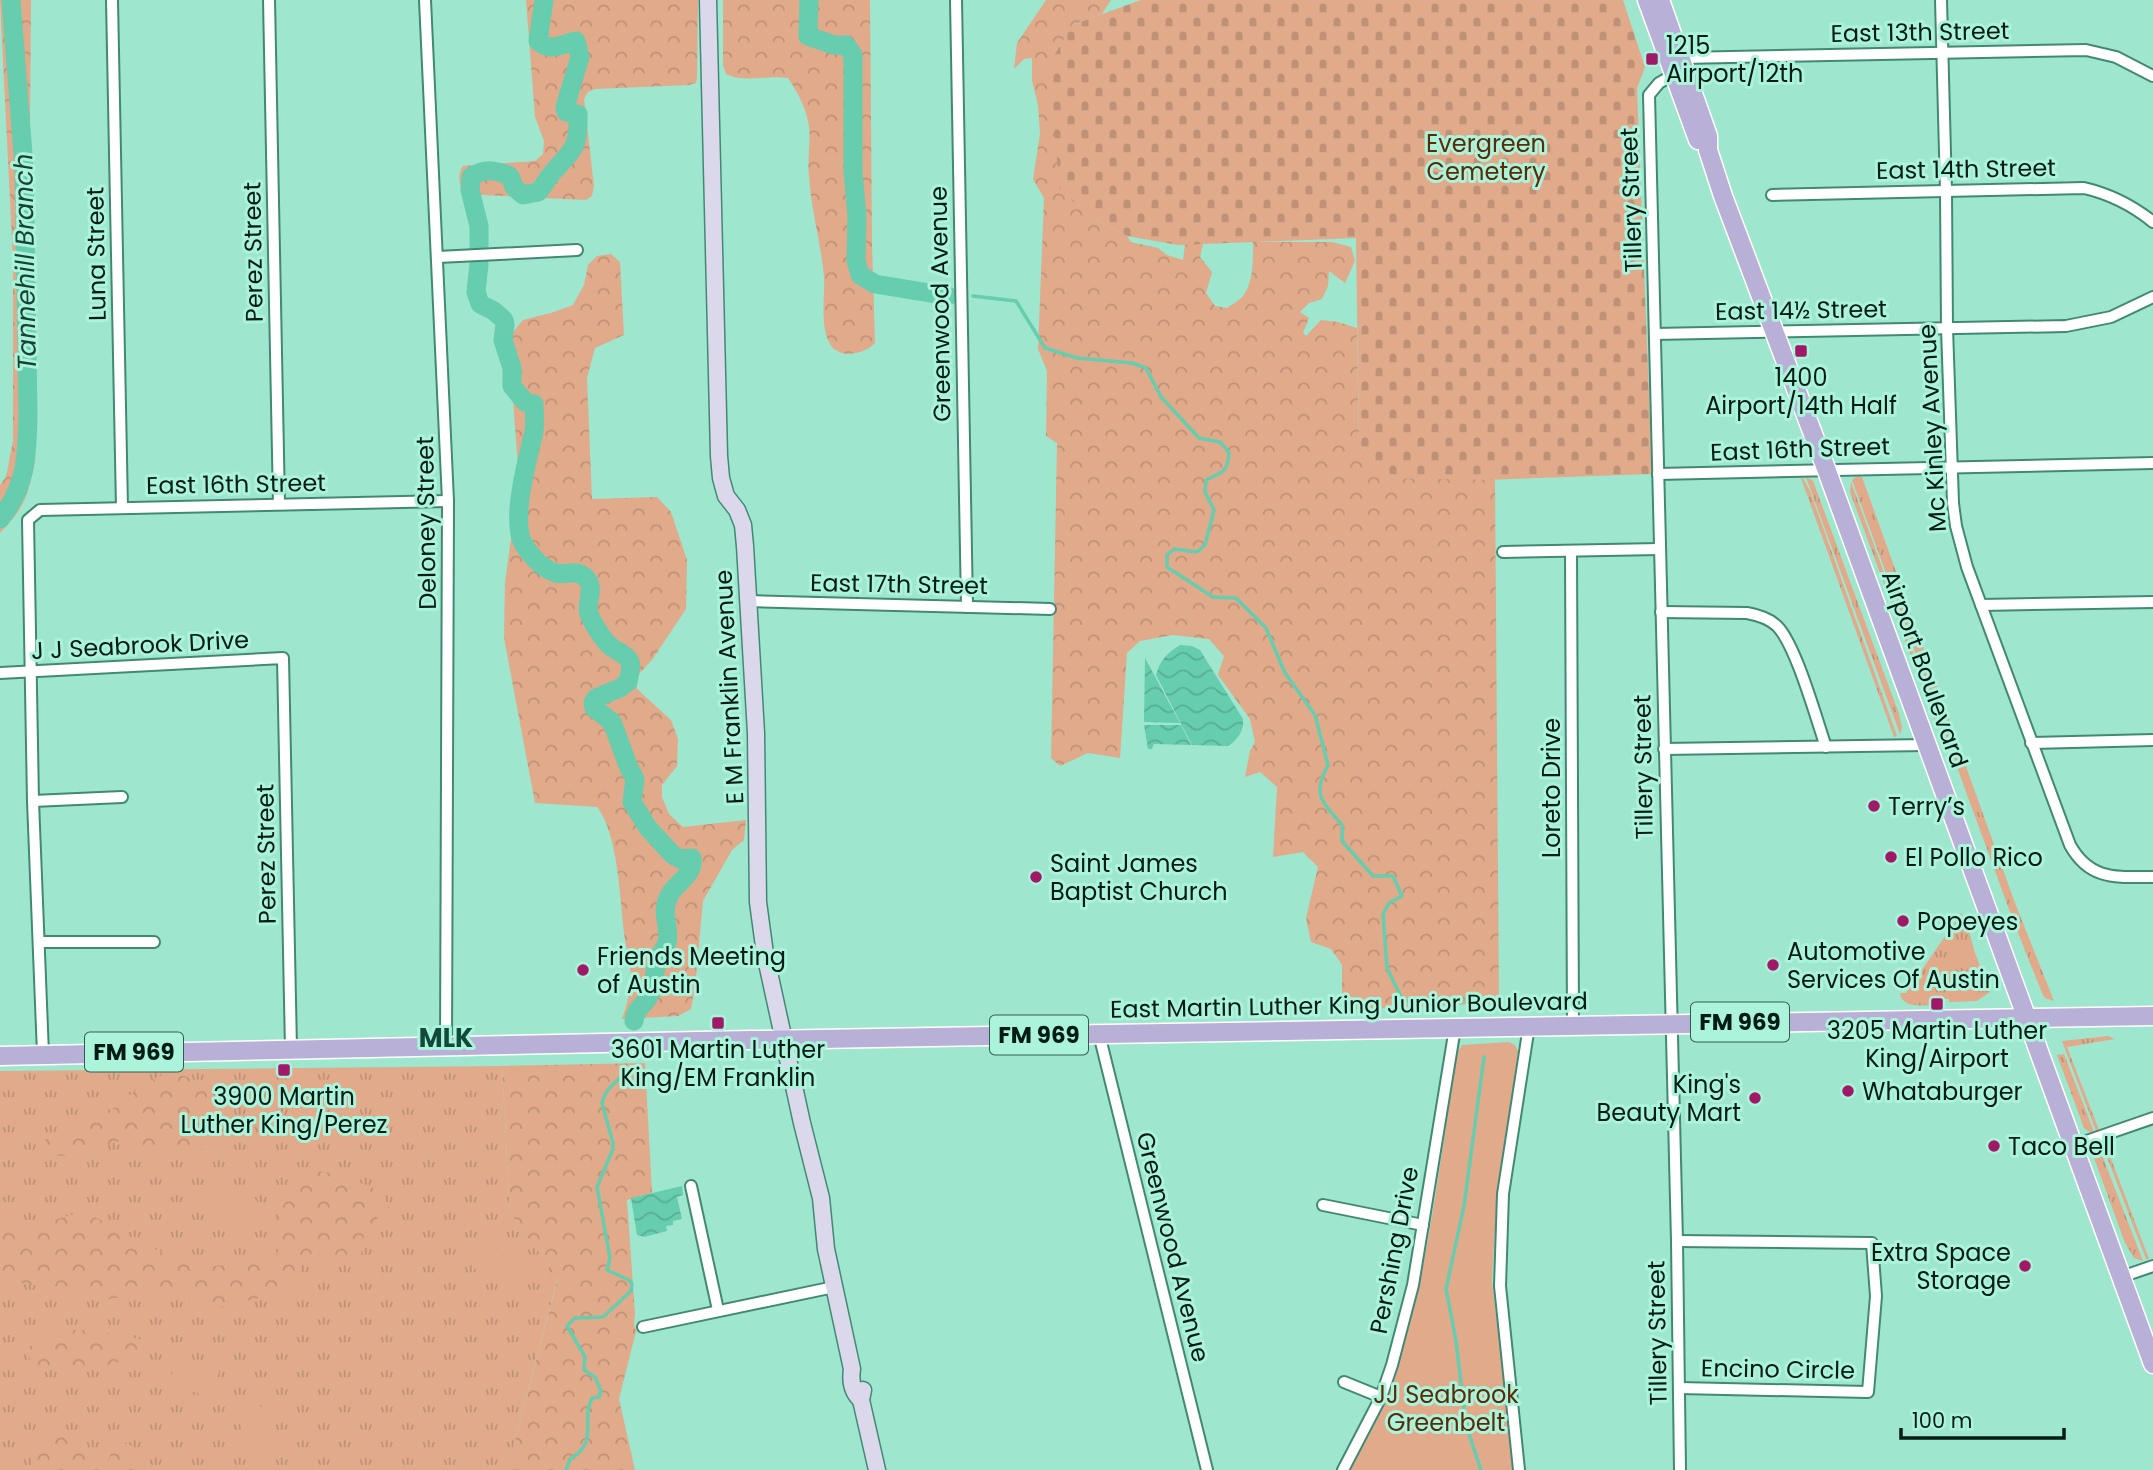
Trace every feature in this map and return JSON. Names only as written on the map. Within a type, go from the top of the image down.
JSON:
[{"type":"main road","name":"Airport Boulevard","points":[[1647,0],[1709,136],[1708,150],[1723,196],[1827,471],[2153,1364]]},
{"type":"main road","name":"Airport Boulevard","points":[[1660,0],[1678,67]]},
{"type":"main road","name":"East Martin Luther King Junior Boulevard","points":[[0,1056],[784,1039],[2153,1016]]},
{"type":"street","name":"Luna Street","points":[[112,0],[122,508]]},
{"type":"street","name":"Perez Street","points":[[269,0],[279,504]]},
{"type":"street","name":"Deloney Street","points":[[425,0],[448,501],[446,1046]]},
{"type":"street","name":"E M Franklin Avenue","points":[[708,0],[719,456],[726,496],[737,510],[743,525],[756,733],[758,902],[765,954],[821,1198],[826,1249],[852,1369],[859,1376],[863,1392],[861,1401],[877,1470]]},
{"type":"street","name":"Greenwood Avenue","points":[[956,0],[967,607]]},
{"type":"street","name":"Mc Kinley Avenue","points":[[1941,0],[1947,328],[1955,526],[1961,550],[2070,845],[2082,863],[2101,874],[2153,877]]},
{"type":"street","name":"East 13th Street","points":[[1678,67],[1943,52],[2086,50],[2116,57],[2153,76]]},
{"type":"street","name":"Tillery Street","points":[[1678,67],[1658,83],[1649,95],[1677,1241],[1680,1470]]},
{"type":"street","name":"East 14th Street","points":[[1772,195],[2084,188],[2123,201],[2153,222]]},
{"type":"street","points":[[438,257],[577,250]]},
{"type":"street","name":"East 14½ Street","points":[[1656,334],[2066,326],[2111,317],[2153,297]]},
{"type":"street","name":"East 16th Street","points":[[1658,474],[2153,463]]},
{"type":"street","name":"East 16th Street","points":[[30,671],[28,520],[40,510],[448,501]]},
{"type":"street","points":[[1503,552],[1660,549]]},
{"type":"street","name":"Loreto Drive","points":[[1571,551],[1573,1025]]},
{"type":"street","name":"East 17th Street","points":[[747,601],[1050,609]]},
{"type":"street","points":[[1981,605],[2153,602]]},
{"type":"street","points":[[1661,612],[1737,611],[1771,621],[1790,645],[1826,747]]},
{"type":"street","name":"Perez Street","points":[[283,658],[291,1049]]},
{"type":"street","name":"J J Seabrook Drive","points":[[0,673],[283,658]]},
{"type":"street","points":[[30,671],[43,1054]]},
{"type":"street","points":[[2031,743],[2153,740]]},
{"type":"street","points":[[1664,749],[1926,745]]},
{"type":"street","points":[[33,800],[122,797]]},
{"type":"street","points":[[40,942],[154,942]]},
{"type":"street","points":[[1519,1470],[1500,1286],[1503,1194],[1529,1026]]},
{"type":"street","name":"Pershing Drive","points":[[1343,1470],[1381,1397],[1413,1285],[1455,1028]]},
{"type":"street","name":"Greenwood Avenue","points":[[1099,1034],[1207,1470]]},
{"type":"street","points":[[2072,1146],[2153,1118]]},
{"type":"street","points":[[691,1186],[718,1310]]},
{"type":"street","points":[[1323,1205],[1423,1225]]},
{"type":"street","name":"Encino Circle","points":[[1677,1241],[1872,1243],[1876,1296],[1868,1392],[1679,1388]]},
{"type":"street","points":[[2121,1277],[2153,1266]]},
{"type":"street","points":[[643,1327],[834,1287]]},
{"type":"street","points":[[1344,1382],[1381,1397]]},
{"type":"green space","points":[[0,0],[31,0],[35,461],[24,500],[15,516],[0,533],[0,485],[6,477],[13,441],[13,261]]},
{"type":"green space","points":[[526,0],[698,0],[696,83],[595,89],[588,92],[584,99],[594,186],[592,196],[586,200],[464,194],[461,187],[459,176],[463,166],[535,161],[543,154],[544,141],[535,117]]},
{"type":"green space","points":[[723,0],[870,0],[875,343],[858,353],[838,351],[833,348],[826,335],[824,277],[810,189],[809,133],[804,108],[788,78],[740,78],[726,74],[723,65]]},
{"type":"green space","points":[[1046,0],[1111,0],[1102,14],[1072,25],[1091,217],[1127,236],[1131,242],[1158,248],[1167,255],[1183,260],[1185,244],[1203,244],[1200,257],[1212,272],[1206,293],[1215,306],[1227,308],[1241,298],[1248,286],[1252,271],[1253,242],[1332,242],[1351,247],[1355,261],[1345,283],[1329,271],[1328,286],[1322,299],[1309,303],[1300,312],[1309,318],[1303,333],[1306,336],[1321,320],[1357,328],[1359,445],[1394,478],[1495,479],[1499,1003],[1342,1010],[1342,965],[1331,949],[1311,942],[1306,918],[1318,867],[1303,852],[1273,857],[1277,787],[1260,772],[1245,777],[1250,751],[1255,742],[1250,719],[1218,675],[1224,656],[1209,639],[1173,635],[1140,641],[1127,653],[1120,758],[1088,753],[1060,766],[1051,758],[1057,443],[1046,436],[1047,371],[1038,349],[1044,198],[1033,179],[1040,134],[1038,105],[1032,81],[1032,58],[1024,59],[1014,69],[1017,43]]},
{"type":"green space","name":"Evergreen Cemetery","points":[[1141,0],[1623,0],[1645,67],[1637,88],[1652,474],[1485,480],[1394,478],[1359,445],[1356,238],[1178,245],[1127,236],[1091,217],[1060,190],[1050,86],[1051,61],[1072,25]]},
{"type":"green space","points":[[611,254],[620,262],[624,335],[595,348],[587,378],[592,499],[657,497],[671,512],[687,560],[686,609],[652,660],[637,676],[637,689],[671,720],[678,739],[677,766],[662,785],[662,797],[669,814],[683,827],[746,820],[744,840],[732,850],[703,901],[691,1009],[678,1016],[622,1019],[630,992],[631,976],[610,833],[597,807],[535,803],[504,638],[505,582],[519,481],[509,345],[514,331],[523,320],[573,305],[584,285],[588,265],[597,256]]},
{"type":"green space","points":[[1857,476],[1862,477],[2015,903],[2054,1001],[2045,998],[2042,993],[2014,923],[1852,480]]},
{"type":"green space","points":[[1806,477],[1813,481],[1899,714],[1902,728],[1900,734]]},
{"type":"green space","points":[[1801,478],[1810,491],[1897,736],[1894,737]]},
{"type":"green space","points":[[1851,482],[1943,735],[1934,719],[1850,492]]},
{"type":"green space","points":[[1961,913],[1990,992],[1977,1001],[1949,1002],[1949,999],[1936,999],[1936,1005],[1914,1005],[1905,1002],[1900,993],[1906,993]]},
{"type":"green space","points":[[2108,1036],[2115,1039],[2067,1047],[2099,1130],[2096,1131],[2062,1041]]},
{"type":"green space","name":"JJ Seabrook Greenbelt","points":[[1509,1042],[1515,1045],[1518,1051],[1496,1210],[1492,1281],[1514,1470],[1350,1470],[1384,1403],[1411,1318],[1437,1186],[1457,1053],[1462,1045]]},
{"type":"green space","points":[[2064,1054],[2094,1132],[2084,1128],[2057,1055]]},
{"type":"green space","points":[[645,1063],[652,1193],[627,1200],[636,1331],[619,1399],[635,1470],[511,1470],[511,1455],[558,1278],[510,1213],[502,1066]]},
{"type":"green space","points":[[502,1066],[510,1213],[558,1277],[511,1455],[511,1470],[0,1470],[0,1071]]},
{"type":"green space","points":[[178,1074],[192,1079],[202,1086],[207,1094],[210,1103],[208,1147],[174,1154],[142,1149],[119,1141],[93,1151],[56,1156],[47,1154],[41,1144],[51,1134],[103,1117],[159,1076]]},
{"type":"green space","points":[[2105,1143],[2149,1259],[2146,1259],[2102,1144]]},
{"type":"green space","points":[[2098,1145],[2143,1261],[2134,1258],[2125,1243],[2093,1155]]},
{"type":"green space","points":[[316,1171],[336,1173],[382,1192],[389,1208],[365,1230],[361,1254],[336,1265],[325,1255],[312,1253],[301,1266],[302,1282],[294,1290],[203,1311],[191,1307],[187,1291],[164,1291],[96,1300],[75,1293],[0,1280],[0,1221],[34,1226],[77,1213],[93,1216],[143,1244],[177,1259],[215,1266],[256,1262],[276,1255],[283,1242],[279,1230],[281,1211],[292,1194]]},
{"type":"green space","points":[[222,1189],[248,1193],[257,1201],[258,1211],[253,1224],[242,1228],[232,1224],[215,1223],[209,1218],[206,1214],[207,1204],[213,1195]]},
{"type":"green space","points":[[481,1242],[509,1255],[529,1260],[533,1263],[532,1274],[517,1285],[506,1285],[485,1277],[476,1270],[471,1261],[476,1245]]},
{"type":"green space","points":[[72,1330],[114,1334],[155,1344],[148,1352],[93,1369],[51,1371],[35,1368],[31,1363],[30,1346],[51,1334]]},
{"type":"green space","points":[[203,1362],[212,1363],[219,1371],[217,1397],[207,1400],[196,1392],[173,1389],[170,1381],[173,1369]]},
{"type":"green space","points":[[250,1406],[267,1407],[277,1415],[271,1436],[273,1449],[263,1460],[250,1459],[241,1450],[245,1433],[239,1423],[239,1415]]},
{"type":"green space","points":[[50,1433],[70,1438],[83,1445],[99,1468],[106,1467],[114,1445],[122,1442],[128,1444],[133,1447],[136,1461],[134,1470],[33,1470],[32,1458],[37,1442]]},
{"type":"water","points":[[1180,645],[1200,650],[1243,719],[1240,734],[1228,746],[1192,745],[1156,675],[1165,657]]},
{"type":"water","points":[[1145,658],[1180,723],[1144,722]]},
{"type":"water","points":[[1144,725],[1181,725],[1191,745],[1154,744],[1152,749],[1148,749]]},
{"type":"water","points":[[682,1186],[683,1195],[677,1197],[682,1219],[666,1226],[667,1231],[644,1237],[637,1235],[631,1198]]},
{"type":"waterway","name":"Tannehill Branch","points":[[0,519],[16,494],[24,470],[28,414],[24,167],[11,0]]},
{"type":"waterway","points":[[479,246],[479,226],[470,190],[471,177],[486,171],[500,172],[510,176],[514,187],[523,195],[538,192],[576,142],[578,114],[566,112],[565,107],[580,57],[576,41],[556,47],[543,45],[538,41],[544,0]]},
{"type":"waterway","points":[[809,0],[808,36],[834,45],[846,45],[853,55],[853,171],[857,216],[856,261],[860,275],[875,284],[948,296]]},
{"type":"waterway","points":[[479,264],[476,292],[480,304],[504,320],[503,340],[512,368],[512,386],[525,402],[534,404],[534,432],[519,507],[520,535],[531,554],[547,569],[560,574],[579,573],[589,582],[588,609],[591,618],[606,642],[626,657],[631,666],[628,682],[596,698],[594,708],[612,722],[635,779],[632,802],[648,828],[673,855],[680,859],[692,858],[691,869],[667,901],[667,942],[657,962],[652,990],[634,1021]]},
{"type":"waterway","points":[[973,296],[1016,301],[1045,348],[1077,358],[1132,363],[1146,368],[1161,397],[1199,438],[1220,442],[1229,452],[1224,470],[1206,480],[1205,492],[1214,510],[1205,545],[1197,552],[1174,549],[1167,555],[1167,567],[1213,597],[1236,598],[1266,628],[1285,673],[1315,715],[1328,765],[1320,784],[1320,792],[1325,804],[1342,825],[1342,841],[1373,876],[1393,876],[1402,896],[1389,903],[1383,914],[1387,968],[1401,997],[1408,1001],[1463,1001]]},
{"type":"waterway","points":[[1481,1470],[1466,1425],[1456,1341],[1446,1289],[1464,1206],[1484,1057]]},
{"type":"waterway","points":[[566,1470],[570,1459],[584,1446],[589,1407],[592,1398],[599,1397],[601,1391],[595,1377],[584,1370],[585,1357],[567,1326],[575,1318],[603,1317],[631,1291],[632,1284],[629,1280],[607,1270],[610,1258],[597,1187],[613,1149],[602,1103],[606,1092],[633,1067]]},
{"type":"place","name":"1215 Airport/12th","points":[[1652,59]]},
{"type":"place","name":"1400 Airport/14th Half","points":[[1801,351]]},
{"type":"place","name":"Terry’s","points":[[1874,806]]},
{"type":"place","name":"El Pollo Rico","points":[[1891,857]]},
{"type":"place","name":"Saint James Baptist Church","points":[[1036,877]]},
{"type":"place","name":"Popeyes","points":[[1903,921]]},
{"type":"place","name":"Automotive Services Of Austin","points":[[1773,965]]},
{"type":"place","name":"Friends Meeting of Austin","points":[[583,970]]},
{"type":"place","name":"3205 Martin Luther King/Airport","points":[[1937,1004]]},
{"type":"place","name":"3601 Martin Luther King/EM Franklin","points":[[718,1023]]},
{"type":"place","name":"3900 Martin Luther King/Perez","points":[[284,1070]]},
{"type":"place","name":"Whataburger","points":[[1848,1091]]},
{"type":"place","name":"King's Beauty Mart","points":[[1755,1098]]},
{"type":"place","name":"Taco Bell","points":[[1994,1146]]},
{"type":"place","name":"Extra Space Storage","points":[[2025,1266]]},
{"type":"district","name":"MLK","points":[[446,1038]]}]
